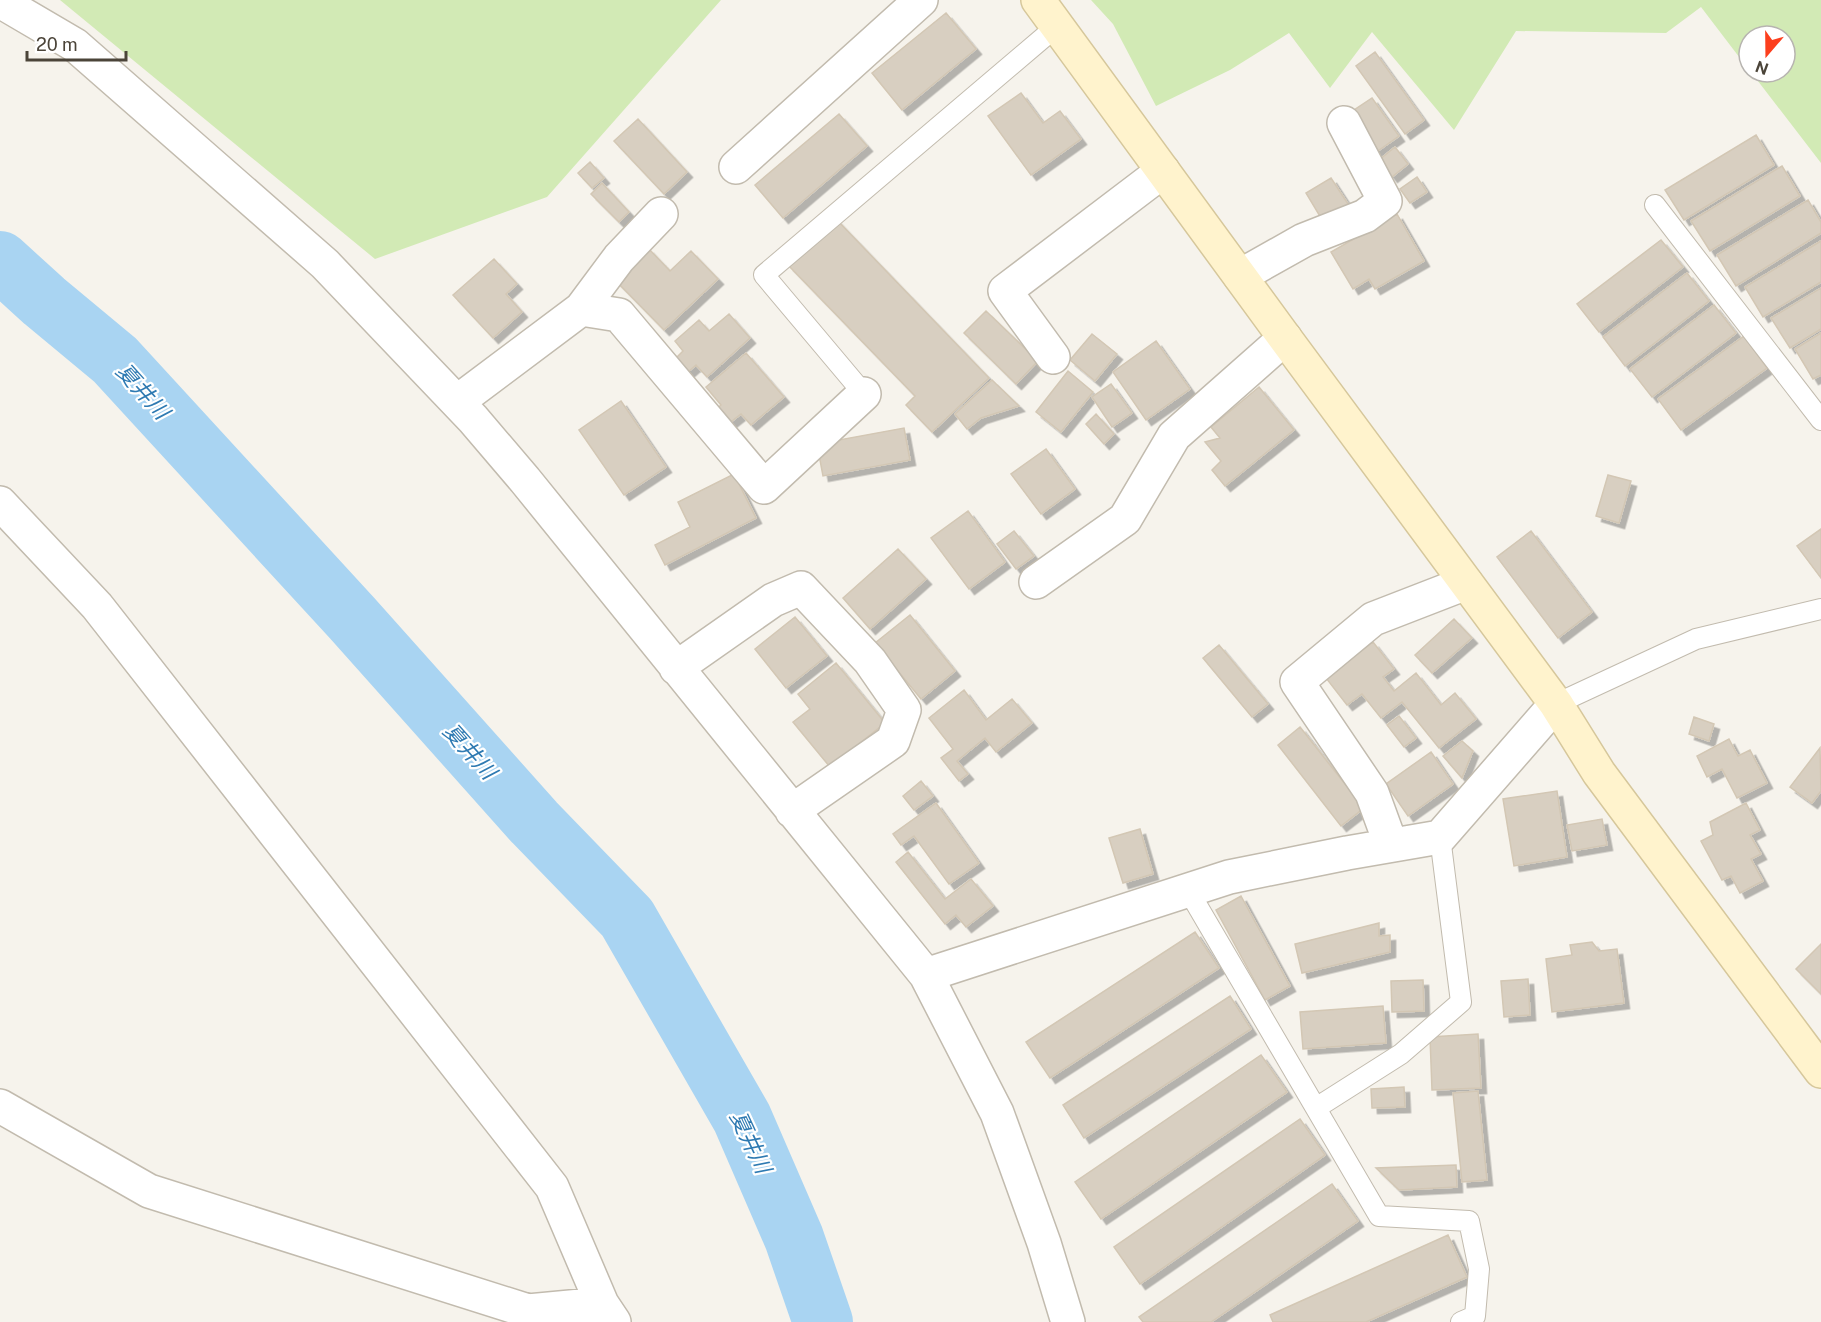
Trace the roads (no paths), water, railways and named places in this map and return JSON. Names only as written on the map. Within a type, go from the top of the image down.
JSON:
[{"type":"street","points":[[736,167],[921,0]]},
{"type":"street","points":[[1038,0],[1556,704],[1599,773],[1820,1066]]},
{"type":"street","points":[[0,1],[75,45],[326,264],[457,402],[525,480],[926,975],[998,1113],[1044,1243],[1068,1322]]},
{"type":"street","points":[[1239,276],[1304,240],[1365,216],[1385,201],[1344,123]]},
{"type":"street","points":[[1053,357],[1005,291],[1163,171]]},
{"type":"street","points":[[457,402],[581,309],[619,258],[661,214]]},
{"type":"street","points":[[581,309],[619,315],[764,487],[864,394]]},
{"type":"street","points":[[1036,582],[1125,519],[1174,436],[1285,338]]},
{"type":"street","points":[[0,503],[97,606],[552,1187],[608,1313],[567,1315],[528,1311],[149,1191],[0,1106]]},
{"type":"street","points":[[1391,845],[1372,793],[1297,682],[1373,619],[1466,583]]},
{"type":"street","points":[[676,668],[773,600],[801,588],[870,661],[904,710],[893,741],[792,811]]},
{"type":"street","points":[[926,975],[1229,877],[1440,837],[1556,704]]},
{"type":"lane","points":[[864,394],[764,275],[1057,26]]},
{"type":"lane","points":[[1655,205],[1821,420]]},
{"type":"lane","points":[[1556,704],[1696,639],[1821,609]]},
{"type":"lane","points":[[1316,1108],[1401,1054],[1461,1002],[1440,837]]},
{"type":"lane","points":[[1188,890],[1379,1216],[1469,1221],[1479,1269],[1475,1316],[1461,1322]]},
{"type":"waterway","name":"夏井川","points":[[0,261],[115,360],[352,618],[534,822],[627,918],[742,1118],[794,1238],[823,1322]]}]
